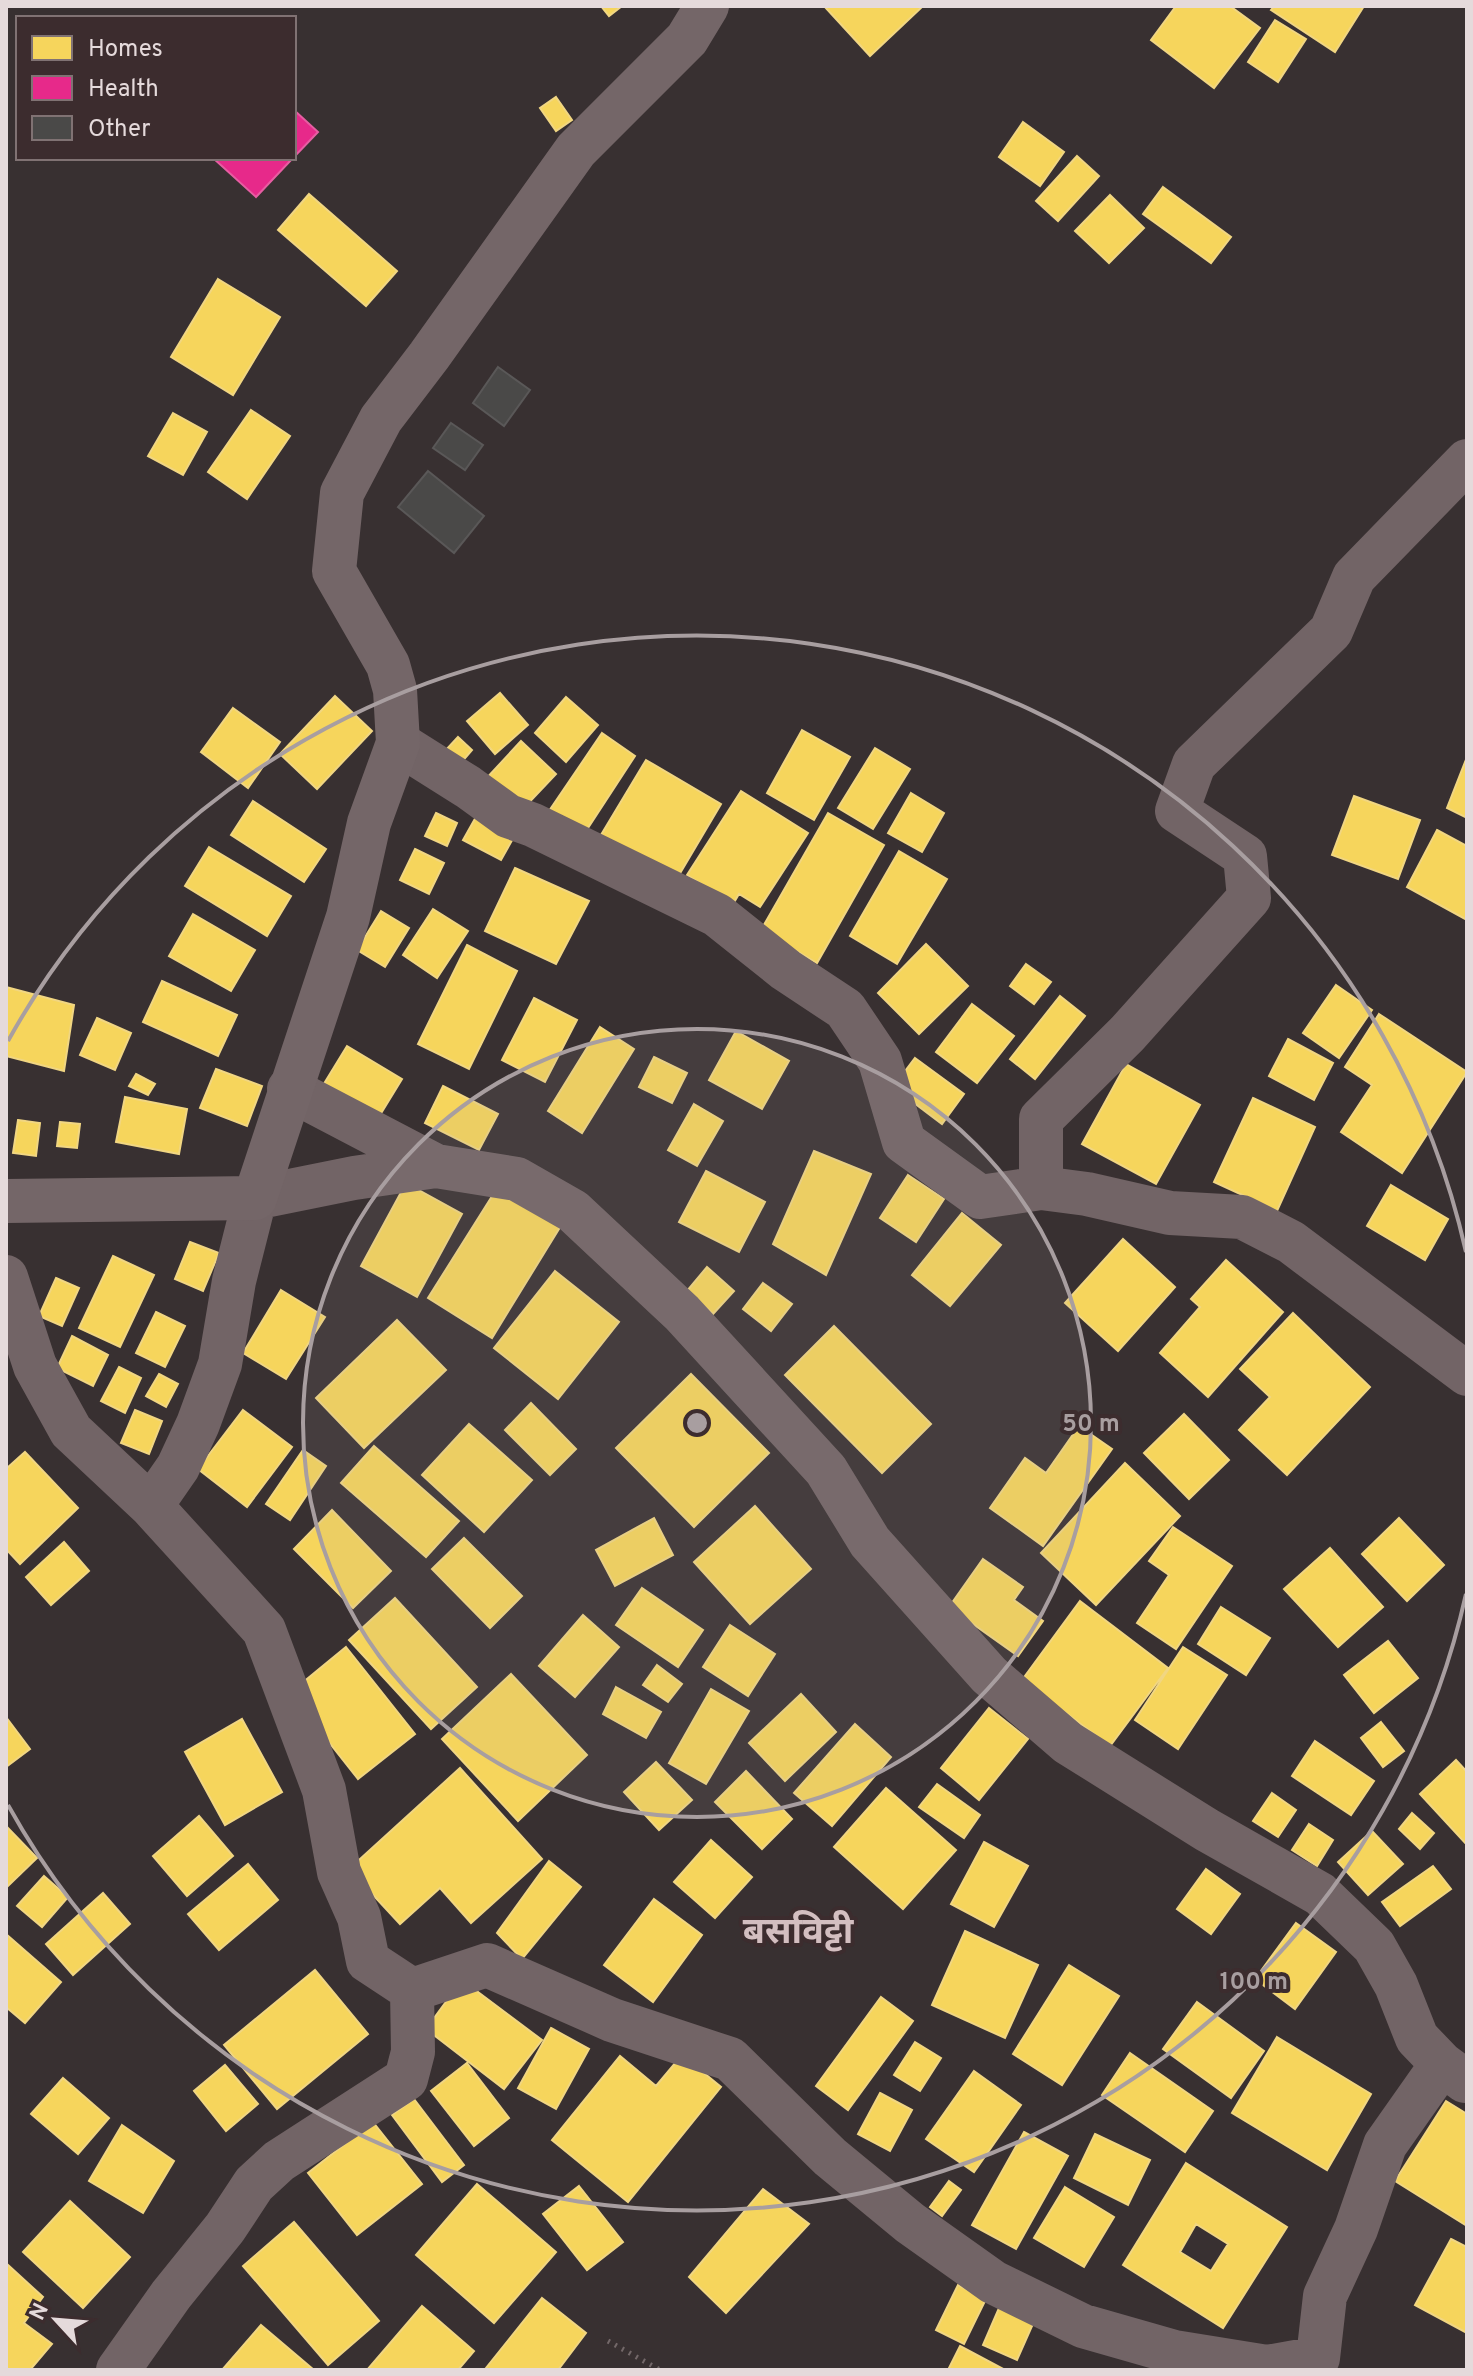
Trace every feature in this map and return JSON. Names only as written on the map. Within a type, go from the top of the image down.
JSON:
[{"type":"street","points":[[151,1506],[178,1467],[220,1364],[234,1281],[255,1198],[348,917],[369,823],[398,743],[395,690],[388,665],[334,571],[342,493],[381,419],[576,150],[687,39],[707,6]]},
{"type":"street","points":[[1041,1188],[1041,1119],[1127,1034],[1249,898],[1245,856],[1177,811],[1194,764],[1331,631],[1354,577],[1467,461]]},
{"type":"street","points":[[398,743],[508,816],[546,831],[717,915],[786,970],[845,1009],[880,1061],[904,1142],[980,1197],[1041,1188],[1087,1194],[1170,1213],[1242,1217],[1291,1242],[1467,1374]]},
{"type":"street","points":[[289,1089],[436,1166]]},
{"type":"street","points":[[6,1201],[255,1198],[354,1178],[436,1166],[517,1179],[573,1211],[682,1313],[826,1470],[870,1542],[989,1675],[1068,1743],[1207,1830],[1320,1894],[1374,1946],[1396,1985],[1417,2038],[1455,2073],[1385,2145],[1356,2229],[1325,2296],[1318,2358],[1267,2367],[1174,2352],[1083,2326],[993,2282],[867,2190],[730,2059],[612,2020],[487,1965],[412,1990]]},
{"type":"street","points":[[6,1277],[35,1366],[71,1431],[151,1506],[264,1630],[324,1790],[339,1872],[359,1917],[368,1961],[412,1990]]},
{"type":"street","points":[[118,2370],[171,2295],[225,2228],[254,2184],[279,2161],[406,2079],[413,2052],[412,1990]]},
{"type":"path","points":[[608,2341],[660,2370]]},
{"type":"building: Homes","points":[[601,6],[622,6],[609,16]]},
{"type":"building: Homes","points":[[824,6],[923,6],[870,56]]},
{"type":"building: Homes","points":[[1176,6],[1230,6],[1260,28],[1214,88],[1151,40]]},
{"type":"building: Homes","points":[[1274,6],[1364,6],[1335,52],[1271,10]]},
{"type":"building: Homes","points":[[1275,20],[1306,39],[1278,82],[1248,62]]},
{"type":"building: Homes","points":[[556,97],[572,120],[556,131],[540,108]]},
{"type":"building: Homes","points":[[1023,122],[1064,152],[1040,186],[999,157]]},
{"type":"building: Homes","points":[[1077,156],[1099,176],[1058,221],[1036,201]]},
{"type":"building: Homes","points":[[1163,187],[1231,237],[1211,263],[1143,214]]},
{"type":"building: Homes","points":[[309,194],[397,271],[366,306],[278,230]]},
{"type":"building: Homes","points":[[1110,195],[1144,228],[1109,263],[1075,231]]},
{"type":"building: Homes","points":[[218,279],[280,317],[233,395],[171,357]]},
{"type":"building: Homes","points":[[251,410],[290,436],[247,499],[208,472]]},
{"type":"building: Homes","points":[[173,413],[207,432],[183,475],[148,456]]},
{"type":"building: Homes","points":[[500,693],[528,725],[495,754],[467,721]]},
{"type":"building: Homes","points":[[335,696],[372,731],[317,789],[280,754]]},
{"type":"building: Homes","points":[[566,697],[598,725],[566,762],[535,733]]},
{"type":"building: Homes","points":[[233,708],[280,742],[248,788],[201,752]]},
{"type":"building: Homes","points":[[802,730],[850,757],[814,820],[767,793]]},
{"type":"building: Homes","points":[[602,733],[635,756],[584,834],[549,811]]},
{"type":"building: Homes","points":[[458,737],[472,750],[460,764],[445,751]]},
{"type":"building: Homes","points":[[521,741],[556,774],[519,813],[484,781]]},
{"type":"building: Homes","points":[[875,748],[910,769],[873,829],[838,808]]},
{"type":"building: Homes","points":[[1467,757],[1467,818],[1447,808]]},
{"type":"building: Homes","points":[[646,760],[721,804],[676,880],[601,835]]},
{"type":"building: Homes","points":[[741,791],[808,833],[760,907],[739,894],[733,904],[687,875]]},
{"type":"building: Homes","points":[[911,793],[944,813],[922,852],[888,833]]},
{"type":"building: Homes","points":[[1354,796],[1420,820],[1398,879],[1332,855]]},
{"type":"building: Homes","points":[[253,801],[326,849],[304,882],[231,835]]},
{"type":"building: Homes","points":[[436,813],[457,823],[447,846],[425,836]]},
{"type":"building: Homes","points":[[828,813],[884,845],[817,963],[761,930]]},
{"type":"building: Homes","points":[[477,815],[515,835],[501,860],[463,840]]},
{"type":"building: Homes","points":[[1437,830],[1467,846],[1467,920],[1407,887]]},
{"type":"building: Homes","points":[[209,847],[291,896],[267,936],[185,886]]},
{"type":"building: Homes","points":[[415,849],[444,863],[429,894],[400,880]]},
{"type":"building: Homes","points":[[899,851],[947,879],[897,964],[850,936]]},
{"type":"building: Homes","points":[[515,868],[589,901],[556,964],[485,931]]},
{"type":"building: Homes","points":[[433,909],[468,931],[437,978],[403,955]]},
{"type":"building: Homes","points":[[381,911],[409,928],[385,967],[357,950]]},
{"type":"building: Homes","points":[[193,914],[255,950],[231,991],[169,956]]},
{"type":"building: Homes","points":[[926,944],[968,986],[919,1034],[878,993]]},
{"type":"building: Homes","points":[[467,945],[517,971],[469,1069],[418,1044]]},
{"type":"building: Homes","points":[[1026,964],[1051,982],[1034,1004],[1010,986]]},
{"type":"building: Homes","points":[[162,981],[237,1015],[218,1056],[143,1022]]},
{"type":"building: Homes","points":[[1336,985],[1372,1010],[1339,1058],[1303,1033]]},
{"type":"building: Homes","points":[[6,987],[74,1005],[64,1071],[6,1056]]},
{"type":"building: Homes","points":[[1060,996],[1085,1016],[1035,1079],[1010,1059]]},
{"type":"building: Homes","points":[[534,998],[577,1020],[545,1082],[502,1060]]},
{"type":"building: Homes","points":[[972,1004],[1014,1036],[977,1083],[936,1052]]},
{"type":"building: Homes","points":[[1379,1014],[1467,1072],[1402,1173],[1341,1132],[1372,1085],[1345,1067]]},
{"type":"building: Homes","points":[[97,1018],[131,1033],[115,1070],[80,1055]]},
{"type":"building: Homes","points":[[600,1027],[634,1049],[582,1133],[548,1111]]},
{"type":"building: Homes","points":[[736,1031],[789,1061],[762,1109],[709,1080]]},
{"type":"building: Homes","points":[[1288,1039],[1333,1063],[1314,1100],[1269,1076]]},
{"type":"building: Homes","points":[[347,1046],[402,1079],[377,1120],[322,1087]]},
{"type":"building: Homes","points":[[654,1057],[687,1073],[672,1103],[639,1087]]},
{"type":"building: Homes","points":[[915,1058],[964,1094],[942,1124],[893,1087]]},
{"type":"building: Homes","points":[[1126,1064],[1200,1105],[1156,1184],[1082,1144]]},
{"type":"building: Homes","points":[[216,1069],[262,1086],[247,1126],[200,1108]]},
{"type":"building: Homes","points":[[136,1074],[155,1084],[148,1095],[129,1086]]},
{"type":"building: Homes","points":[[443,1086],[498,1114],[479,1150],[425,1123]]},
{"type":"building: Homes","points":[[125,1097],[187,1109],[179,1154],[116,1142]]},
{"type":"building: Homes","points":[[1253,1098],[1315,1127],[1277,1211],[1214,1182]]},
{"type":"building: Homes","points":[[694,1104],[723,1121],[697,1166],[668,1150]]},
{"type":"building: Homes","points":[[18,1120],[40,1123],[36,1156],[13,1153]]},
{"type":"building: Homes","points":[[60,1122],[80,1124],[77,1148],[57,1146]]},
{"type":"building: Homes","points":[[814,1151],[871,1174],[826,1275],[773,1244]]},
{"type":"building: Homes","points":[[706,1171],[765,1202],[739,1252],[679,1222]]},
{"type":"building: Homes","points":[[908,1175],[944,1199],[916,1242],[880,1218]]},
{"type":"building: Homes","points":[[406,1183],[462,1214],[417,1297],[361,1266]]},
{"type":"building: Homes","points":[[499,1185],[562,1224],[492,1338],[428,1298]]},
{"type":"building: Homes","points":[[1391,1185],[1448,1219],[1425,1260],[1367,1226]]},
{"type":"building: Homes","points":[[962,1213],[1001,1245],[950,1306],[912,1275]]},
{"type":"building: Homes","points":[[1123,1239],[1175,1287],[1118,1351],[1065,1303]]},
{"type":"building: Homes","points":[[190,1242],[219,1253],[203,1291],[175,1279]]},
{"type":"building: Homes","points":[[113,1256],[154,1275],[120,1347],[79,1328]]},
{"type":"building: Homes","points":[[1226,1260],[1283,1312],[1208,1397],[1160,1353],[1200,1307],[1191,1299]]},
{"type":"building: Homes","points":[[707,1267],[734,1291],[713,1314],[687,1291]]},
{"type":"building: Homes","points":[[555,1271],[619,1322],[558,1399],[494,1348]]},
{"type":"building: Homes","points":[[56,1278],[79,1288],[62,1326],[39,1316]]},
{"type":"building: Homes","points":[[763,1283],[792,1304],[771,1331],[743,1309]]},
{"type":"building: Homes","points":[[281,1290],[325,1317],[286,1379],[243,1353]]},
{"type":"building: Homes","points":[[156,1312],[185,1326],[165,1367],[136,1353]]},
{"type":"building: Homes","points":[[1293,1313],[1370,1387],[1287,1475],[1239,1430],[1270,1397],[1240,1369]]},
{"type":"building: Homes","points":[[397,1320],[446,1370],[364,1448],[316,1398]]},
{"type":"building: Homes","points":[[834,1326],[931,1424],[882,1473],[785,1375]]},
{"type":"building: Homes","points":[[72,1336],[108,1355],[93,1386],[57,1368]]},
{"type":"building: Homes","points":[[119,1367],[141,1378],[125,1413],[101,1401]]},
{"type":"building: Homes","points":[[159,1374],[178,1384],[166,1407],[146,1396]]},
{"type":"building: Homes","points":[[691,1374],[769,1453],[694,1527],[616,1448]]},
{"type":"building: Homes","points":[[531,1403],[576,1449],[550,1475],[505,1430]]},
{"type":"building: Homes","points":[[135,1410],[162,1421],[149,1454],[121,1443]]},
{"type":"building: Homes","points":[[243,1410],[292,1447],[247,1507],[198,1469]]},
{"type":"building: Homes","points":[[1184,1414],[1229,1460],[1189,1499],[1144,1453]]},
{"type":"building: Homes","points":[[469,1424],[532,1480],[484,1532],[422,1475]]},
{"type":"building: Homes","points":[[1079,1426],[1112,1449],[1043,1546],[990,1508],[1025,1458],[1046,1473]]},
{"type":"building: Homes","points":[[374,1446],[459,1521],[426,1557],[341,1483]]},
{"type":"building: Homes","points":[[303,1450],[326,1466],[290,1520],[266,1504]]},
{"type":"building: Homes","points":[[25,1452],[78,1508],[20,1564],[6,1549],[6,1469]]},
{"type":"building: Homes","points":[[1125,1463],[1180,1516],[1096,1605],[1041,1553]]},
{"type":"building: Homes","points":[[755,1506],[811,1569],[750,1624],[694,1562]]},
{"type":"building: Homes","points":[[332,1510],[391,1571],[353,1608],[294,1549]]},
{"type":"building: Homes","points":[[654,1518],[673,1555],[615,1586],[596,1550]]},
{"type":"building: Homes","points":[[1399,1518],[1444,1565],[1407,1601],[1362,1554]]},
{"type":"building: Homes","points":[[1173,1527],[1232,1566],[1176,1649],[1137,1623],[1169,1575],[1149,1561]]},
{"type":"building: Homes","points":[[464,1538],[522,1596],[490,1628],[432,1569]]},
{"type":"building: Homes","points":[[64,1542],[89,1571],[51,1605],[26,1577]]},
{"type":"building: Homes","points":[[1330,1548],[1383,1607],[1338,1647],[1284,1589]]},
{"type":"building: Homes","points":[[983,1559],[1023,1587],[1014,1600],[1043,1621],[1018,1656],[949,1607]]},
{"type":"building: Homes","points":[[642,1588],[703,1630],[678,1667],[616,1625]]},
{"type":"building: Homes","points":[[395,1598],[477,1687],[431,1729],[349,1640]]},
{"type":"building: Homes","points":[[1080,1601],[1168,1668],[1110,1746],[1022,1680]]},
{"type":"building: Homes","points":[[1221,1607],[1270,1638],[1246,1675],[1198,1644]]},
{"type":"building: Homes","points":[[583,1615],[619,1647],[575,1697],[539,1666]]},
{"type":"building: Homes","points":[[730,1625],[775,1654],[748,1696],[703,1667]]},
{"type":"building: Homes","points":[[1388,1641],[1418,1678],[1374,1713],[1344,1675]]},
{"type":"building: Homes","points":[[346,1647],[415,1734],[358,1779],[290,1693]]},
{"type":"building: Homes","points":[[1183,1647],[1227,1675],[1178,1749],[1135,1720]]},
{"type":"building: Homes","points":[[657,1665],[682,1684],[668,1702],[643,1685]]},
{"type":"building: Homes","points":[[511,1674],[587,1755],[518,1821],[442,1739]]},
{"type":"building: Homes","points":[[616,1687],[661,1712],[646,1738],[603,1714]]},
{"type":"building: Homes","points":[[711,1689],[749,1711],[706,1784],[669,1763]]},
{"type":"building: Homes","points":[[801,1694],[836,1732],[785,1781],[749,1743]]},
{"type":"building: Homes","points":[[989,1708],[1028,1739],[979,1800],[941,1768]]},
{"type":"building: Homes","points":[[6,1717],[30,1749],[6,1767]]},
{"type":"building: Homes","points":[[242,1719],[282,1792],[225,1825],[185,1752]]},
{"type":"building: Homes","points":[[1381,1722],[1404,1751],[1383,1767],[1361,1738]]},
{"type":"building: Homes","points":[[855,1724],[891,1757],[832,1826],[794,1793]]},
{"type":"building: Homes","points":[[1315,1741],[1374,1781],[1351,1815],[1292,1776]]},
{"type":"building: Homes","points":[[1456,1760],[1467,1772],[1467,1845],[1420,1794]]},
{"type":"building: Homes","points":[[656,1762],[692,1800],[659,1830],[624,1792]]},
{"type":"building: Homes","points":[[460,1768],[542,1859],[471,1923],[440,1888],[400,1924],[349,1869]]},
{"type":"building: Homes","points":[[746,1771],[792,1819],[762,1849],[715,1802]]},
{"type":"building: Homes","points":[[937,1784],[980,1815],[964,1838],[919,1807]]},
{"type":"building: Homes","points":[[886,1788],[956,1850],[903,1909],[834,1847]]},
{"type":"building: Homes","points":[[1272,1793],[1296,1810],[1278,1837],[1253,1821]]},
{"type":"building: Homes","points":[[1412,1813],[1434,1833],[1420,1849],[1399,1829]]},
{"type":"building: Homes","points":[[199,1816],[233,1856],[187,1896],[153,1856]]},
{"type":"building: Homes","points":[[1309,1824],[1333,1840],[1317,1866],[1292,1850]]},
{"type":"building: Homes","points":[[8,1828],[37,1858],[7,1887],[6,1830]]},
{"type":"building: Homes","points":[[1372,1831],[1403,1864],[1368,1895],[1338,1862]]},
{"type":"building: Homes","points":[[711,1840],[752,1877],[715,1918],[674,1882]]},
{"type":"building: Homes","points":[[984,1842],[1028,1866],[994,1927],[951,1904]]},
{"type":"building: Homes","points":[[549,1861],[581,1887],[522,1959],[497,1933]]},
{"type":"building: Homes","points":[[248,1864],[278,1900],[219,1950],[188,1914]]},
{"type":"building: Homes","points":[[1433,1866],[1451,1889],[1400,1926],[1382,1902]]},
{"type":"building: Homes","points":[[1206,1869],[1240,1894],[1211,1934],[1177,1909]]},
{"type":"building: Homes","points":[[44,1876],[68,1897],[42,1927],[17,1906]]},
{"type":"building: Homes","points":[[103,1893],[130,1924],[73,1975],[46,1944]]},
{"type":"building: Homes","points":[[654,1899],[702,1935],[653,2002],[604,1965]]},
{"type":"building: Homes","points":[[1296,1923],[1336,1952],[1295,2009],[1255,1979]]},
{"type":"building: Homes","points":[[965,1931],[1038,1965],[1005,2038],[932,2005]]},
{"type":"building: Homes","points":[[6,1934],[61,1982],[25,2023],[6,2007]]},
{"type":"building: Homes","points":[[1069,1965],[1119,1996],[1062,2085],[1013,2054]]},
{"type":"building: Homes","points":[[315,1970],[368,2034],[277,2109],[224,2045]]},
{"type":"building: Homes","points":[[462,1980],[542,2040],[504,2089],[426,2029]]},
{"type":"building: Homes","points":[[881,1997],[913,2021],[848,2110],[816,2086]]},
{"type":"building: Homes","points":[[1197,2002],[1264,2051],[1231,2098],[1163,2049]]},
{"type":"building: Homes","points":[[551,2028],[589,2049],[556,2109],[518,2088]]},
{"type":"building: Homes","points":[[1277,2037],[1371,2094],[1327,2170],[1232,2113]]},
{"type":"building: Homes","points":[[915,2042],[941,2058],[920,2091],[894,2075]]},
{"type":"building: Homes","points":[[1130,2053],[1213,2111],[1185,2152],[1102,2095]]},
{"type":"building: Homes","points":[[682,2055],[721,2087],[628,2202],[552,2140],[620,2056],[656,2086]]},
{"type":"building: Homes","points":[[467,2063],[509,2118],[474,2146],[431,2091]]},
{"type":"building: Homes","points":[[225,2065],[258,2104],[226,2131],[194,2091]]},
{"type":"building: Homes","points":[[974,2071],[1021,2105],[974,2172],[926,2139]]},
{"type":"building: Homes","points":[[63,2078],[109,2118],[78,2154],[31,2114]]},
{"type":"building: Homes","points":[[880,2093],[912,2110],[890,2151],[858,2134]]},
{"type":"building: Homes","points":[[414,2099],[464,2165],[442,2182],[392,2115]]},
{"type":"building: Homes","points":[[1446,2101],[1467,2114],[1467,2226],[1395,2181]]},
{"type":"building: Homes","points":[[373,2122],[422,2184],[357,2235],[308,2173]]},
{"type":"building: Homes","points":[[122,2125],[174,2161],[143,2213],[89,2181]]},
{"type":"building: Homes","points":[[1024,2132],[1068,2156],[1016,2249],[972,2225]]},
{"type":"building: Homes","points":[[1095,2134],[1150,2160],[1128,2205],[1074,2178]]},
{"type":"building: Homes","points":[[1186,2163],[1287,2227],[1223,2328],[1123,2265]],"holes":[[[1196,2224],[1228,2244],[1211,2271],[1180,2252]]]},
{"type":"building: Homes","points":[[949,2181],[961,2190],[942,2216],[930,2207]]},
{"type":"building: Homes","points":[[477,2184],[556,2252],[494,2323],[416,2255]]},
{"type":"building: Homes","points":[[579,2186],[623,2242],[587,2270],[543,2214]]},
{"type":"building: Homes","points":[[1065,2187],[1114,2217],[1084,2267],[1034,2238]]},
{"type":"building: Homes","points":[[763,2189],[809,2224],[726,2313],[689,2277]]},
{"type":"building: Homes","points":[[70,2201],[130,2257],[83,2308],[23,2252]]},
{"type":"building: Homes","points":[[294,2222],[379,2321],[328,2365],[243,2266]]},
{"type":"building: Homes","points":[[1451,2239],[1467,2247],[1467,2333],[1415,2305]]},
{"type":"building: Homes","points":[[7,2264],[43,2297],[24,2323],[52,2344],[30,2370],[6,2370]]},
{"type":"building: Homes","points":[[958,2285],[986,2299],[964,2344],[936,2330]]},
{"type":"building: Homes","points":[[542,2298],[586,2333],[558,2370],[486,2368]]},
{"type":"building: Homes","points":[[1002,2301],[1036,2317],[1017,2360],[983,2345]]},
{"type":"building: Homes","points":[[422,2306],[474,2351],[458,2370],[367,2370]]},
{"type":"building: Homes","points":[[261,2325],[314,2370],[222,2370]]},
{"type":"building: Homes","points":[[960,2346],[1005,2370],[948,2370]]},
{"type":"building: Health","points":[[296,112],[318,132],[296,155]]},
{"type":"building: Health","points":[[215,160],[291,160],[256,197]]},
{"type":"building: Other","points":[[498,367],[530,390],[504,426],[473,403]]},
{"type":"building: Other","points":[[451,423],[483,445],[465,470],[433,448]]},
{"type":"building: Other","points":[[428,471],[484,516],[454,553],[398,507]]},
{"type":"district","name":"बसविट्टी","points":[[798,1934]]}]
